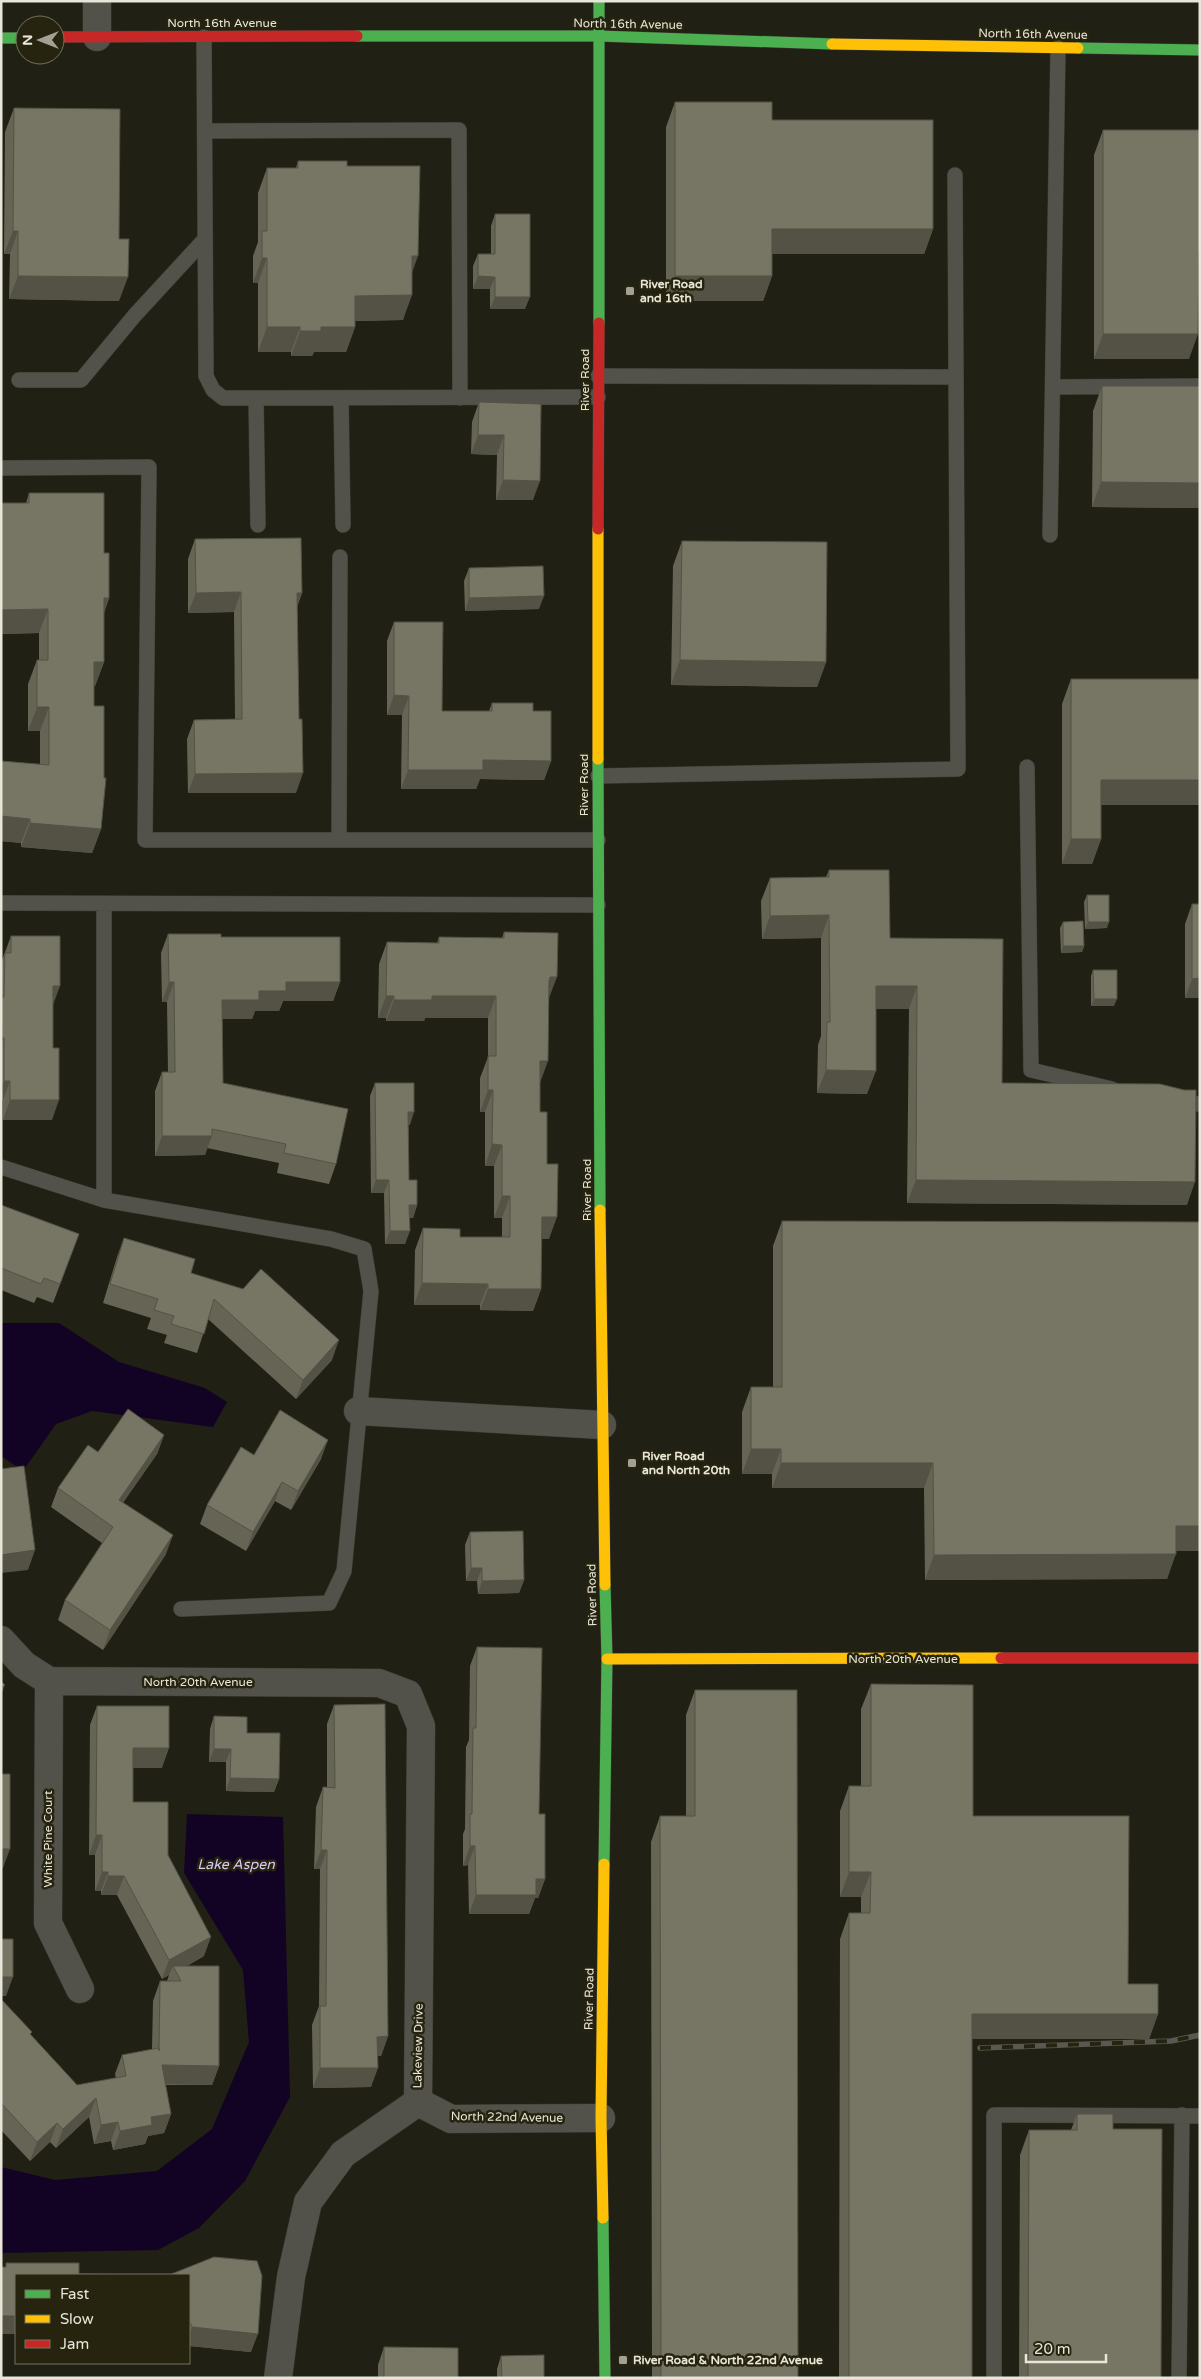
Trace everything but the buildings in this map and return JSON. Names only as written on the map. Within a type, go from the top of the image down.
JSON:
[{"type":"street","points":[[97,1],[97,37]]},
{"type":"street","name":"River Road","points":[[599,1],[598,905],[602,1425],[607,1659],[601,2118],[605,2378]]},
{"type":"street","name":"North 16th Avenue","points":[[65,38],[599,36],[890,46],[1200,50]]},
{"type":"street","points":[[1,38],[15,38]]},
{"type":"street","points":[[358,1411],[602,1425]]},
{"type":"street","points":[[1,1640],[24,1665],[50,1681]]},
{"type":"street","name":"North 20th Avenue","points":[[607,1659],[1200,1658]]},
{"type":"street","name":"North 20th Avenue","points":[[50,1681],[379,1683],[408,1694]]},
{"type":"street","name":"White Pine Court","points":[[50,1681],[48,1923],[80,1989]]},
{"type":"street","name":"Lakeview Drive","points":[[278,2378],[291,2277],[308,2202],[343,2154],[418,2102],[422,1726],[408,1694]]},
{"type":"street","name":"North 22nd Avenue","points":[[418,2102],[451,2118],[601,2118]]},
{"type":"lane","points":[[204,37],[206,376],[213,390],[223,398],[598,397]]},
{"type":"lane","points":[[1050,535],[1058,48]]},
{"type":"lane","points":[[205,131],[459,130],[460,398]]},
{"type":"lane","points":[[598,776],[958,768],[954,175]]},
{"type":"lane","points":[[19,380],[81,380],[135,315],[205,239]]},
{"type":"lane","points":[[598,376],[956,378]]},
{"type":"lane","points":[[1052,387],[1200,386]]},
{"type":"lane","points":[[256,398],[258,525]]},
{"type":"lane","points":[[341,398],[343,525]]},
{"type":"lane","points":[[1,468],[149,468],[145,840],[598,840]]},
{"type":"lane","points":[[339,840],[340,557]]},
{"type":"lane","points":[[1027,767],[1031,1070],[1123,1091]]},
{"type":"lane","points":[[1,903],[598,905]]},
{"type":"lane","points":[[104,904],[104,1200]]},
{"type":"lane","points":[[1160,1100],[1178,1104],[1200,1104]]},
{"type":"lane","points":[[1,1167],[104,1200],[331,1239],[364,1249],[371,1291],[344,1571],[329,1603],[181,1609]]},
{"type":"lane","points":[[994,2378],[994,2115],[1200,2116]]},
{"type":"lane","points":[[1179,2378],[1182,2116]]},
{"type":"water","points":[[1,1323],[59,1323],[119,1362],[205,1388],[227,1402],[213,1427],[92,1411],[56,1424],[23,1471],[1,1456]]},
{"type":"water","name":"Lake Aspen","points":[[187,1814],[283,1817],[290,2097],[245,2181],[199,2228],[158,2250],[1,2253],[1,2167],[55,2180],[157,2171],[212,2129],[249,2042],[243,1970],[184,1873]]},
{"type":"railway","points":[[980,2048],[1171,2041],[1200,2035]]},
{"type":"traffic: fast","points":[[599,1],[599,323]]},
{"type":"traffic: fast","points":[[357,36],[599,36],[832,44]]},
{"type":"traffic: fast","points":[[1,38],[15,38]]},
{"type":"traffic: fast","points":[[1078,48],[1200,50]]},
{"type":"traffic: fast","points":[[598,759],[600,1210]]},
{"type":"traffic: fast","points":[[604,1864],[607,1659],[605,1585]]},
{"type":"traffic: fast","points":[[603,2218],[605,2378]]},
{"type":"traffic: slow","points":[[832,44],[1078,48]]},
{"type":"traffic: slow","points":[[598,529],[598,759]]},
{"type":"traffic: slow","points":[[600,1210],[605,1585]]},
{"type":"traffic: slow","points":[[607,1659],[1001,1658]]},
{"type":"traffic: slow","points":[[603,2218],[601,2118],[604,1864]]},
{"type":"traffic: jam","points":[[65,37],[357,36]]},
{"type":"traffic: jam","points":[[598,529],[599,323]]},
{"type":"traffic: jam","points":[[1001,1658],[1200,1658]]},
{"type":"place","name":"River Road and 16th","points":[[630,291]]},
{"type":"place","name":"River Road and North 20th","points":[[632,1463]]},
{"type":"place","name":"River Road & North 22nd Avenue","points":[[623,2360]]}]
